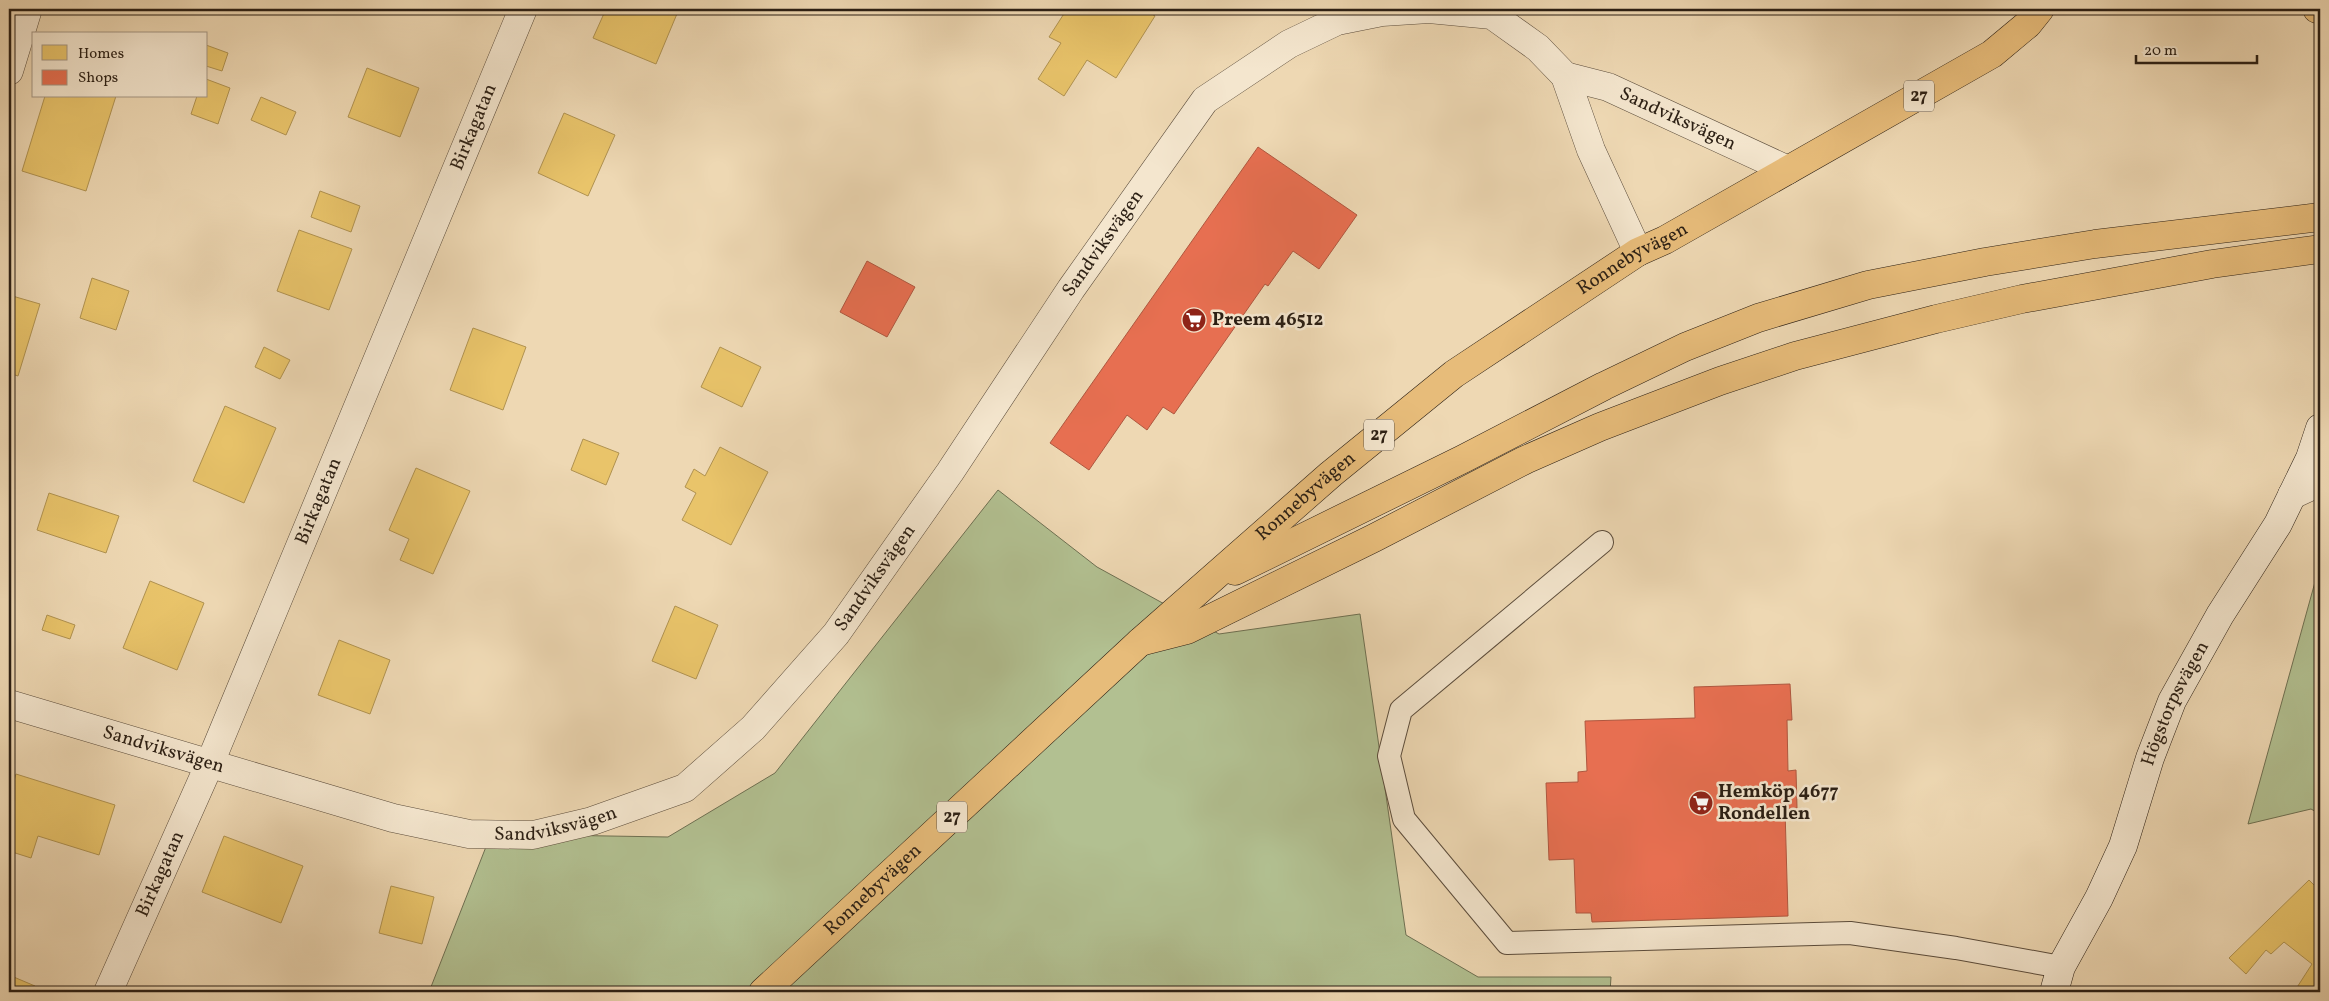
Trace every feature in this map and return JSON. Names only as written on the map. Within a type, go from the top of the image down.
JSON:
[{"type":"main road","name":"Ronnebyvägen","points":[[763,992],[1140,642],[1331,474],[1454,374],[1638,252],[1666,240],[1992,54],[2028,24],[2040,9]]},
{"type":"main road","points":[[1204,586],[1463,459],[1604,386],[1686,347],[1758,318],[1868,286],[1985,262],[2104,243],[2320,217]]},
{"type":"main road","points":[[1140,642],[1195,626],[1374,538],[1525,460],[1600,427],[1739,375],[1796,356],[1936,319],[2031,297],[2212,264],[2320,249]]},
{"type":"street","points":[[9,71],[28,9]]},
{"type":"street","name":"Birkagatan","points":[[108,992],[210,764],[523,9]]},
{"type":"street","name":"Sandviksvägen","points":[[9,704],[394,818],[469,834],[533,835],[592,821],[685,788],[753,728],[836,634],[950,472],[1071,289],[1205,100],[1289,44],[1336,21],[1382,12],[1429,9],[1492,15],[1538,48],[1565,76],[1591,150],[1638,252]]},
{"type":"street","name":"Sandviksvägen","points":[[1565,76],[1608,87],[1788,170]]},
{"type":"street","name":"Högstorpsvägen","points":[[2058,980],[2123,846],[2150,758],[2172,701],[2220,615],[2278,524],[2310,458],[2320,428]]},
{"type":"street","points":[[2292,495],[2320,482]]},
{"type":"lane","points":[[1602,542],[1402,710],[1389,756],[1404,819],[1507,944],[1850,932],[1956,948],[2058,980]]},
{"type":"green space","points":[[998,490],[1097,567],[1219,634],[1360,614],[1406,935],[1478,977],[1611,977],[1610,992],[429,992],[491,834],[668,837],[775,773]]},
{"type":"green space","points":[[2320,564],[2320,814],[2311,809],[2248,824]]},
{"type":"building: Homes","points":[[606,9],[679,9],[656,64],[593,38]]},
{"type":"building: Homes","points":[[1067,9],[1144,9],[1155,16],[1116,78],[1087,60],[1064,96],[1038,79],[1061,43],[1049,37]]},
{"type":"building: Homes","points":[[208,46],[228,53],[222,71],[208,67]]},
{"type":"building: Homes","points":[[367,68],[419,88],[400,137],[348,117]]},
{"type":"building: Homes","points":[[208,80],[230,88],[218,124],[191,114],[196,98],[208,98]]},
{"type":"building: Homes","points":[[261,97],[296,112],[286,135],[251,120]]},
{"type":"building: Homes","points":[[44,98],[115,98],[86,191],[22,171]]},
{"type":"building: Homes","points":[[564,113],[615,135],[588,196],[538,173]]},
{"type":"building: Homes","points":[[320,191],[360,206],[351,232],[311,217]]},
{"type":"building: Homes","points":[[299,230],[352,249],[329,310],[277,291]]},
{"type":"building: Homes","points":[[92,278],[129,291],[116,330],[80,318]]},
{"type":"building: Homes","points":[[9,295],[40,304],[18,376],[9,373]]},
{"type":"building: Homes","points":[[473,328],[526,347],[503,410],[450,390]]},
{"type":"building: Homes","points":[[264,347],[290,360],[280,379],[255,367]]},
{"type":"building: Homes","points":[[720,347],[761,367],[742,407],[701,387]]},
{"type":"building: Homes","points":[[225,406],[276,428],[244,503],[193,481]]},
{"type":"building: Homes","points":[[583,439],[619,453],[606,485],[571,470]]},
{"type":"building: Homes","points":[[720,447],[768,472],[731,545],[682,520],[696,493],[685,487],[694,469],[705,476]]},
{"type":"building: Homes","points":[[416,468],[470,491],[433,574],[400,560],[409,539],[389,530]]},
{"type":"building: Homes","points":[[49,493],[119,516],[106,553],[37,530]]},
{"type":"building: Homes","points":[[150,581],[204,603],[177,670],[123,648]]},
{"type":"building: Homes","points":[[675,606],[718,625],[696,679],[652,661]]},
{"type":"building: Homes","points":[[47,615],[75,625],[70,639],[42,630]]},
{"type":"building: Homes","points":[[339,640],[390,660],[370,714],[318,695]]},
{"type":"building: Homes","points":[[16,774],[115,805],[99,855],[38,836],[31,858],[9,851],[9,797]]},
{"type":"building: Homes","points":[[224,836],[303,866],[281,923],[202,892]]},
{"type":"building: Homes","points":[[2309,880],[2320,891],[2320,992],[2315,990],[2314,992],[2294,992],[2312,964],[2284,942],[2271,954],[2266,950],[2246,974],[2229,958]]},
{"type":"building: Homes","points":[[391,886],[434,897],[422,944],[379,933]]},
{"type":"building: Homes","points":[[9,975],[35,986],[33,992],[9,992]]},
{"type":"building: Shops","points":[[1258,147],[1357,215],[1319,269],[1293,251],[1268,286],[1265,284],[1174,414],[1163,407],[1147,430],[1127,415],[1089,470],[1050,443]]},
{"type":"building: Shops","points":[[867,261],[915,287],[887,337],[840,312]]},
{"type":"building: Shops","points":[[1790,684],[1792,720],[1787,720],[1788,771],[1796,770],[1797,808],[1785,809],[1788,916],[1592,922],[1591,913],[1576,913],[1574,859],[1549,860],[1546,783],[1578,782],[1578,772],[1587,771],[1585,721],[1695,718],[1694,687]]},
{"type":"place","name":"Preem 46512","points":[[1194,320]]},
{"type":"place","name":"Hemköp 4677 Rondellen","points":[[1701,803]]}]
